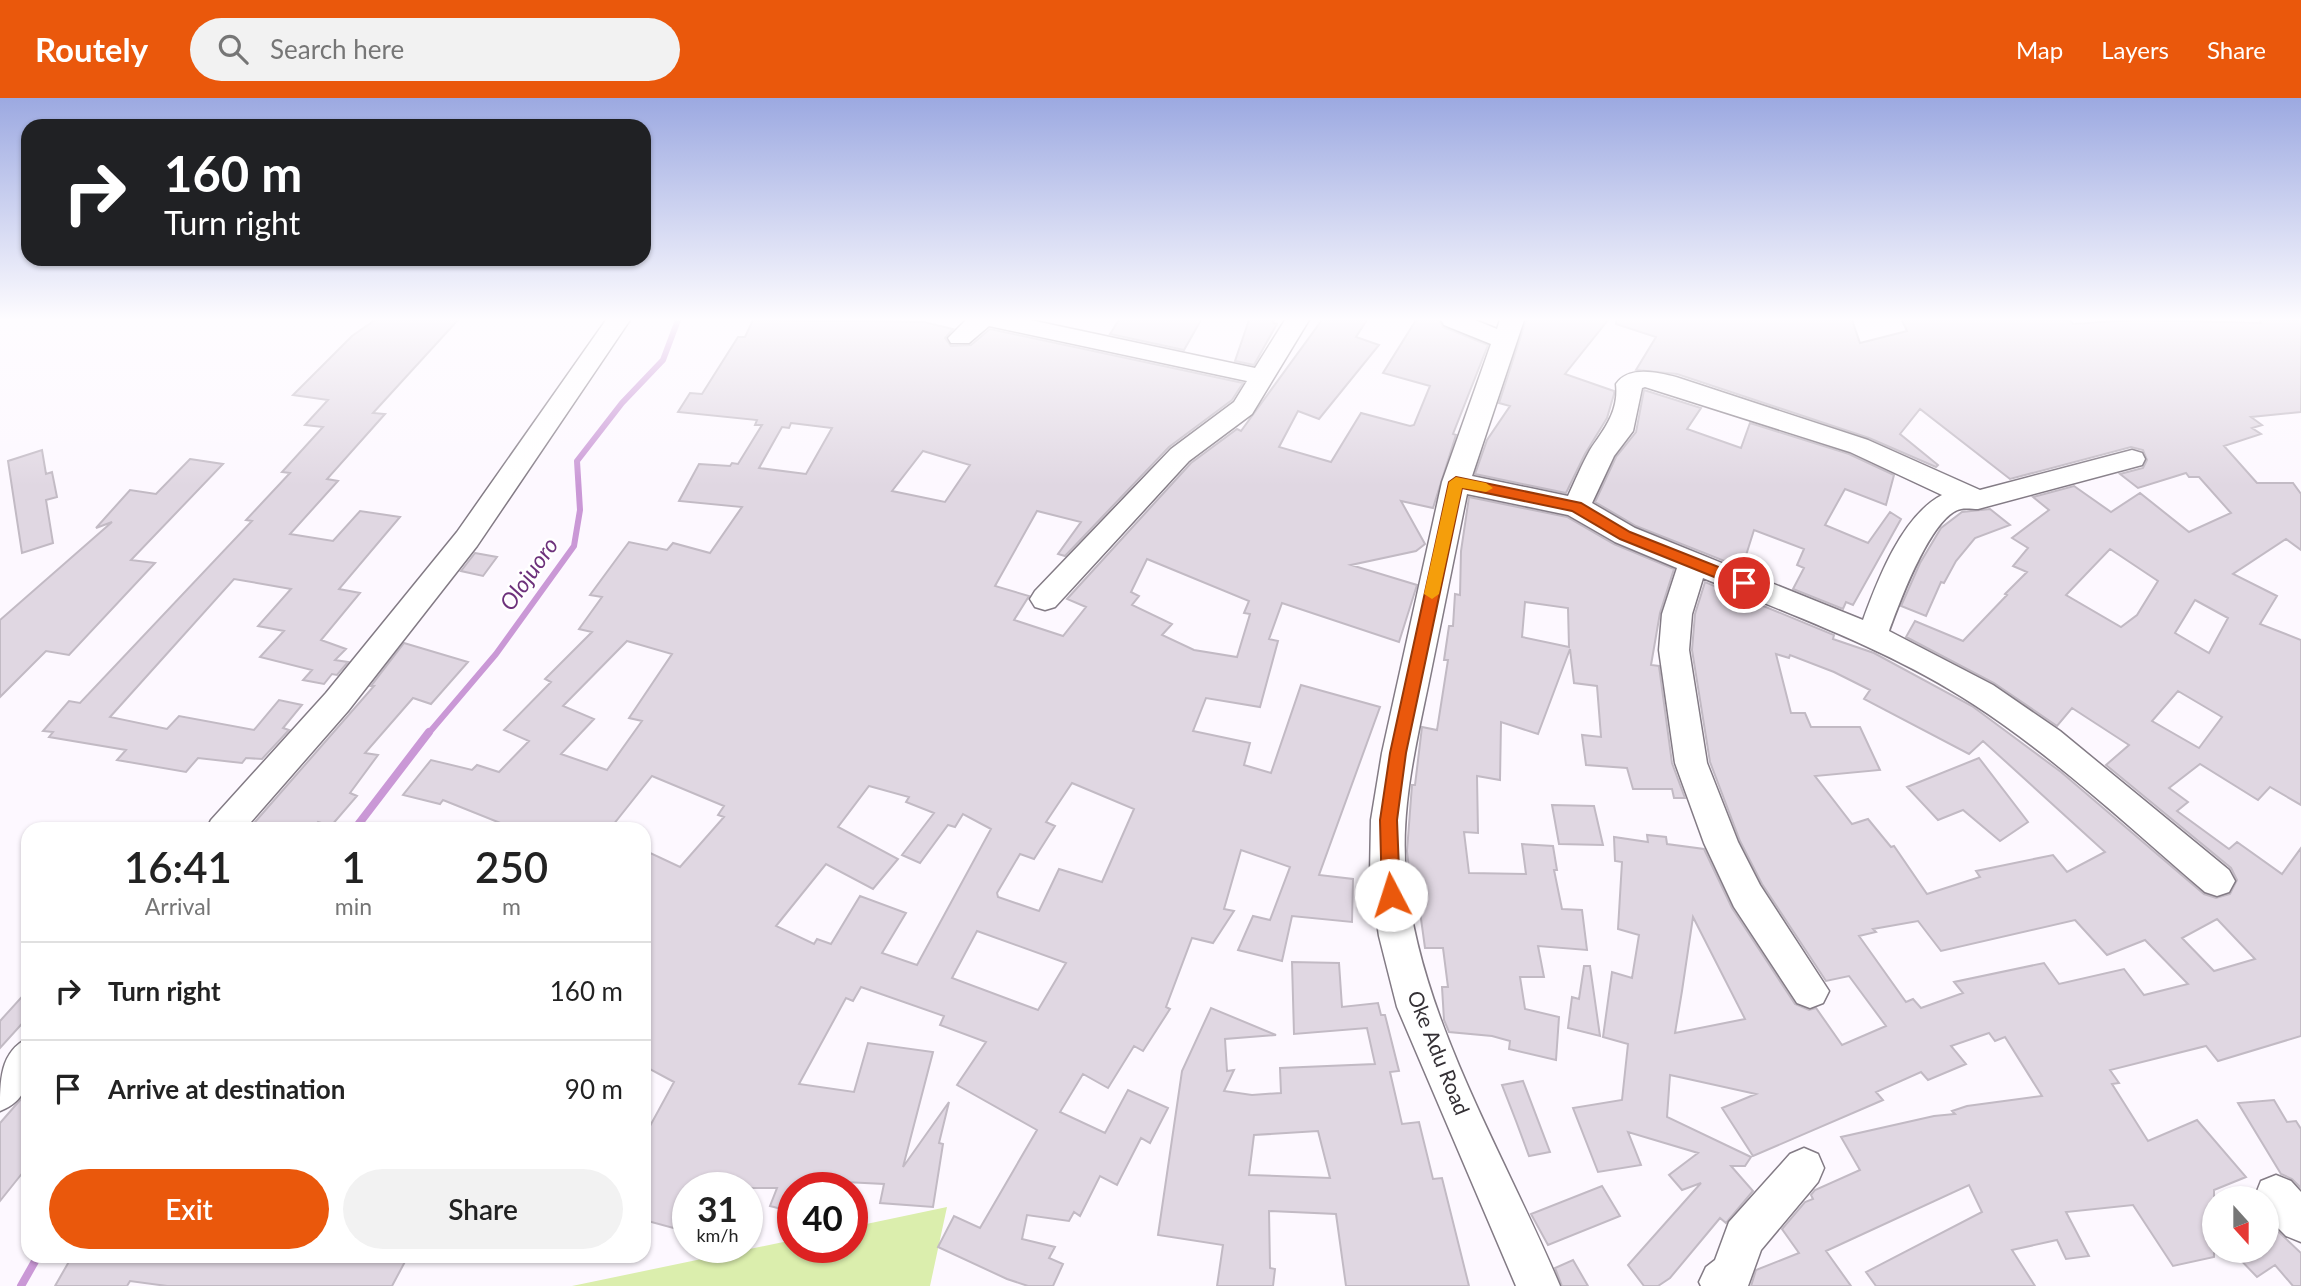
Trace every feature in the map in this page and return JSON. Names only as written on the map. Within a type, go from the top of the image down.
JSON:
[{"type":"street","points":[[230,822],[337,702],[467,539],[580,375]]},
{"type":"street","points":[[1045,599],[1180,456],[1243,408],[1263,377],[1256,375]]},
{"type":"street","name":"Oke Adu Road","points":[[1493,375],[1456,482],[1398,753],[1388,820],[1388,875],[1397,936],[1416,1007],[1538,1286]]},
{"type":"street","points":[[1576,507],[1602,453],[1620,431],[1626,413],[1629,384],[1644,379],[1667,383],[1859,446],[1978,499]]},
{"type":"street","points":[[1872,636],[1897,568],[1938,509],[1956,499],[1978,499],[2132,458]]},
{"type":"street","points":[[1456,482],[1576,507],[1625,535],[1872,636],[1982,694],[2049,740],[2217,881]]},
{"type":"street","points":[[1693,562],[1678,614],[1674,650],[1691,763],[1721,843],[1747,896],[1810,991]]},
{"type":"street","points":[[0,1092],[21,1066]]},
{"type":"street","points":[[1723,1286],[1721,1282],[1731,1274],[1744,1237],[1764,1210],[1804,1167]]},
{"type":"green space","points":[[947,1207],[930,1286],[572,1286],[682,1263],[763,1263],[763,1246],[777,1243],[777,1263],[868,1263],[868,1224]]},
{"type":"building","points":[[313,375],[407,375],[373,413],[385,414],[327,479],[338,481],[290,534],[333,541],[360,511],[400,517],[339,589],[360,593],[321,640],[346,649],[335,660],[348,662],[337,675],[332,674],[324,684],[303,680],[312,670],[260,657],[284,631],[258,626],[291,589],[234,579],[110,717],[167,729],[179,716],[254,730],[279,700],[302,705],[283,728],[289,730],[262,759],[246,758],[242,763],[198,758],[186,772],[117,760],[126,750],[49,737],[53,732],[43,731],[69,701],[80,703],[252,521],[246,520],[290,473],[282,472],[323,427],[305,425],[328,400],[293,395]]},
{"type":"building","points":[[714,375],[1208,375],[1243,383],[1232,400],[1169,447],[1065,556],[1058,554],[1081,522],[1037,511],[995,586],[1029,596],[1014,620],[1063,636],[1086,607],[1067,599],[1191,463],[1237,429],[1241,431],[1282,375],[1354,375],[1319,419],[1298,411],[1279,447],[1331,462],[1361,413],[1414,425],[1430,386],[1392,375],[1476,375],[1453,434],[1456,435],[1433,508],[1401,501],[1425,544],[1416,551],[1351,565],[1417,585],[1399,642],[1282,603],[1269,639],[1278,641],[1260,707],[1206,698],[1193,731],[1250,743],[1244,765],[1271,773],[1301,685],[1380,707],[1319,875],[1353,879],[1352,922],[1292,916],[1282,961],[1238,950],[1253,916],[1270,920],[1290,867],[1241,850],[1224,909],[1234,911],[1213,943],[1192,938],[1166,1007],[1170,1009],[1143,1051],[1134,1046],[1108,1088],[1083,1074],[1060,1112],[1105,1133],[1128,1090],[1168,1108],[1150,1143],[1141,1138],[1117,1185],[1100,1176],[1080,1216],[1074,1212],[1069,1221],[1027,1215],[1022,1239],[1055,1247],[1049,1258],[1063,1264],[1053,1286],[1028,1286],[1007,1279],[938,1247],[954,1216],[980,1228],[1037,1130],[957,1085],[986,1042],[940,1025],[944,1016],[861,987],[853,1001],[846,998],[799,1084],[854,1092],[868,1043],[933,1052],[903,1167],[949,1102],[939,1143],[943,1144],[933,1207],[880,1203],[884,1184],[868,1183],[868,1172],[777,1172],[777,1188],[763,1188],[763,1172],[672,1172],[672,1228],[651,1222],[651,1124],[674,1082],[651,1070],[651,853],[680,867],[724,817],[718,815],[724,806],[652,776],[615,822],[498,822],[443,800],[440,804],[403,795],[431,760],[472,770],[477,765],[499,772],[529,741],[504,730],[551,682],[545,679],[592,632],[579,629],[602,597],[590,595],[629,542],[667,550],[673,543],[710,553],[742,507],[679,501],[699,464],[738,464],[762,425],[755,425],[757,420],[678,412],[690,393],[702,394]],"holes":[[[791,423],[832,428],[806,474],[759,468],[782,427],[789,428]],[[923,451],[970,465],[945,502],[892,491]],[[1147,559],[1249,601],[1244,613],[1250,614],[1237,657],[1194,650],[1162,635],[1172,624],[1132,605],[1139,596],[1131,592]],[[627,641],[672,654],[629,718],[642,721],[607,770],[561,754],[594,719],[563,706]],[[1072,783],[1134,809],[1102,882],[1059,869],[1039,911],[998,897],[997,893],[1020,854],[1034,859],[1055,826],[1046,822]],[[869,786],[909,797],[906,802],[934,813],[902,855],[920,863],[948,825],[955,827],[963,814],[991,829],[917,965],[882,953],[906,913],[860,896],[831,944],[817,939],[814,944],[776,926],[826,864],[873,889],[898,859],[838,827]],[[977,931],[1066,963],[1038,1010],[952,978]]]},
{"type":"building","points":[[1508,375],[1569,375],[1614,391],[1607,418],[1566,493],[1475,474],[1487,440],[1510,406],[1499,403]]},
{"type":"building","points":[[1681,375],[2301,375],[2301,412],[2251,417],[2262,425],[2252,428],[2261,434],[2224,446],[2257,483],[2293,483],[2301,494],[2301,550],[2286,539],[2233,574],[2277,596],[2260,624],[2301,640],[2301,805],[2270,787],[2258,800],[2200,764],[2169,788],[2188,802],[2177,811],[2229,849],[2237,842],[2282,874],[2301,848],[2301,1036],[2218,1061],[2206,1046],[2110,1070],[2119,1083],[2112,1084],[2148,1141],[2197,1120],[2246,1177],[2224,1186],[2202,1186],[2202,1260],[2173,1266],[2133,1205],[2066,1212],[2089,1256],[2066,1259],[2057,1240],[2012,1250],[2035,1286],[1876,1286],[1866,1272],[1982,1212],[1969,1185],[1826,1251],[1851,1286],[1751,1286],[1756,1270],[1799,1253],[1782,1229],[1805,1202],[1813,1199],[1811,1195],[1815,1190],[1860,1170],[1841,1137],[1934,1116],[1955,1114],[1952,1111],[1967,1106],[2042,1096],[2005,1037],[1995,1041],[1989,1033],[1951,1046],[1966,1064],[1928,1080],[1921,1072],[1876,1092],[1883,1100],[1753,1156],[1722,1108],[1756,1094],[1670,1075],[1667,1117],[1751,1157],[1745,1166],[1731,1166],[1753,1191],[1726,1223],[1720,1218],[1670,1278],[1658,1286],[1644,1286],[1628,1265],[1701,1183],[1682,1190],[1669,1175],[1698,1153],[1628,1132],[1641,1165],[1598,1172],[1573,1108],[1622,1100],[1628,1044],[1603,1037],[1612,972],[1632,978],[1639,935],[1618,929],[1622,862],[1615,861],[1614,837],[1648,842],[1647,835],[1666,837],[1667,844],[1704,849],[1732,908],[1795,1004],[1809,1010],[1816,1008],[1842,1045],[1886,1026],[1849,976],[1826,981],[1762,884],[1740,841],[1710,762],[1692,650],[1695,614],[1705,582],[1834,635],[1833,639],[1874,653],[1972,706],[2061,772],[2204,894],[2216,898],[2230,894],[2237,880],[2231,868],[2106,765],[2129,745],[2072,708],[2057,726],[1994,683],[1906,637],[1915,621],[1963,641],[2007,595],[2005,594],[2027,572],[2013,566],[2028,548],[2012,538],[2049,510],[2033,497],[2074,486],[2111,512],[2140,493],[2189,532],[2231,513],[2199,477],[2189,477],[2186,473],[2138,488],[2120,474],[2143,468],[2147,460],[2143,450],[2131,447],[2010,479],[1920,409],[1900,434],[1938,465],[1936,467],[1869,438]],"holes":[[[2110,549],[2158,581],[2137,615],[2121,627],[2066,595]],[[2195,600],[2228,618],[2209,653],[2175,633]],[[1776,654],[1789,658],[1790,655],[1870,690],[1864,699],[1969,754],[1983,741],[2105,852],[2067,872],[2053,855],[1976,871],[1980,877],[1927,894],[1894,846],[1891,847],[1868,819],[1852,824],[1815,776],[1880,770],[1860,727],[1811,727],[1805,713],[1791,713]],[[2178,691],[2222,717],[2199,748],[2152,721]],[[1693,917],[1745,1019],[1675,1033],[1682,991]],[[2217,919],[2255,959],[2214,971],[2182,938]],[[2075,920],[2107,955],[2145,940],[2188,984],[2144,995],[2124,969],[2059,984],[2044,963],[1954,982],[1963,993],[1921,1008],[1913,999],[1906,1002],[1859,936],[1876,932],[1873,929],[1918,921],[1941,951]]]},
{"type":"building","points":[[1644,390],[1701,408],[1687,429],[1741,448],[1750,423],[1849,454],[1894,475],[1886,505],[1845,489],[1825,525],[1868,543],[1890,512],[1901,519],[1853,605],[1846,602],[1843,609],[1793,589],[1804,568],[1797,565],[1804,549],[1754,530],[1742,568],[1636,526],[1595,502],[1616,457],[1636,432]]},
{"type":"building","points":[[42,450],[46,474],[52,472],[57,497],[46,500],[53,543],[22,553],[8,461]]},
{"type":"building","points":[[190,459],[223,464],[131,560],[155,563],[69,655],[46,651],[0,697],[0,620],[112,522],[96,528],[130,490],[156,494]]},
{"type":"building","points":[[1469,497],[1567,517],[1614,544],[1674,569],[1660,613],[1651,665],[1659,666],[1672,763],[1685,798],[1674,798],[1672,789],[1633,789],[1627,768],[1586,765],[1582,735],[1601,737],[1597,686],[1574,683],[1570,649],[1538,734],[1501,722],[1500,780],[1477,776],[1478,833],[1464,832],[1469,873],[1526,874],[1522,844],[1553,846],[1557,870],[1554,870],[1562,909],[1582,910],[1587,950],[1538,946],[1544,977],[1520,977],[1525,1009],[1559,1017],[1556,1060],[1509,1049],[1510,1041],[1492,1036],[1449,1032],[1444,1020],[1442,987],[1448,987],[1443,948],[1425,948],[1419,904],[1413,904],[1407,851],[1412,785],[1415,785],[1422,727],[1437,730],[1448,660],[1444,660],[1449,626],[1453,626],[1455,594],[1460,595],[1461,551]],"holes":[[[1525,602],[1568,608],[1569,647],[1522,637]]]},
{"type":"building","points":[[1990,509],[2010,525],[1975,538],[1956,561],[1944,583],[1941,582],[1926,616],[1901,606],[1920,563],[1941,528],[1962,512]]},
{"type":"building","points":[[475,553],[497,557],[483,576],[461,571]]},
{"type":"building","points":[[404,643],[468,662],[431,704],[413,698],[365,753],[378,755],[350,793],[357,796],[334,822],[255,822],[374,686],[371,686]]},
{"type":"building","points":[[1979,758],[2028,822],[2000,841],[1963,810],[1938,820],[1907,787]]},
{"type":"building","points":[[1552,805],[1594,806],[1603,845],[1559,844]]},
{"type":"building","points":[[1292,962],[1339,963],[1342,1007],[1378,1003],[1381,1015],[1385,1015],[1399,1071],[1390,1072],[1402,1124],[1419,1122],[1433,1179],[1442,1178],[1469,1286],[1346,1286],[1336,1214],[1269,1211],[1270,1268],[1275,1269],[1273,1286],[1217,1286],[1223,1245],[1158,1235],[1182,1071],[1211,1008],[1276,1035],[1225,1039],[1227,1071],[1234,1070],[1224,1091],[1252,1095],[1281,1093],[1280,1068],[1375,1064],[1367,1028],[1294,1034]],"holes":[[[1318,1131],[1330,1178],[1249,1175],[1254,1135]]]},
{"type":"building","points":[[1584,966],[1590,966],[1600,1036],[1568,1028],[1572,997],[1579,999]]},
{"type":"building","points":[[21,998],[21,1025],[0,1048],[0,1021]]},
{"type":"building","points":[[1523,1081],[1550,1152],[1529,1156],[1502,1085]]},
{"type":"building","points":[[21,1099],[21,1175],[0,1201],[0,1123]]},
{"type":"building","points":[[2274,1100],[2287,1122],[2296,1121],[2301,1129],[2301,1188],[2292,1179],[2281,1174],[2238,1103]]},
{"type":"building","points":[[1602,1186],[1620,1216],[1548,1245],[1531,1214]]},
{"type":"building","points":[[777,1188],[777,1208],[770,1206]]},
{"type":"building","points":[[2279,1232],[2301,1253],[2301,1286],[2293,1286],[2275,1265],[2257,1277],[2244,1264],[2278,1264]]},
{"type":"building","points":[[1573,1260],[1588,1286],[1562,1286],[1555,1268]]},
{"type":"building","points":[[68,1263],[404,1263],[392,1286],[167,1286],[130,1281],[127,1286],[55,1286]]},
{"type":"waterway","name":"Olojuoro","points":[[428,734],[496,654],[574,546],[580,510],[577,461],[622,403],[648,375]]},
{"type":"waterway","name":"Olojuoro","points":[[360,822],[429,732]]},
{"type":"waterway","name":"Olojuoro","points":[[21,1286],[34,1263]]},
{"type":"slow traffic","points":[[1432,594],[1456,482],[1486,488]]},
{"type":"route","points":[[1391,895],[1388,875],[1388,820],[1398,753],[1456,482],[1576,507],[1625,535],[1744,583]]}]
